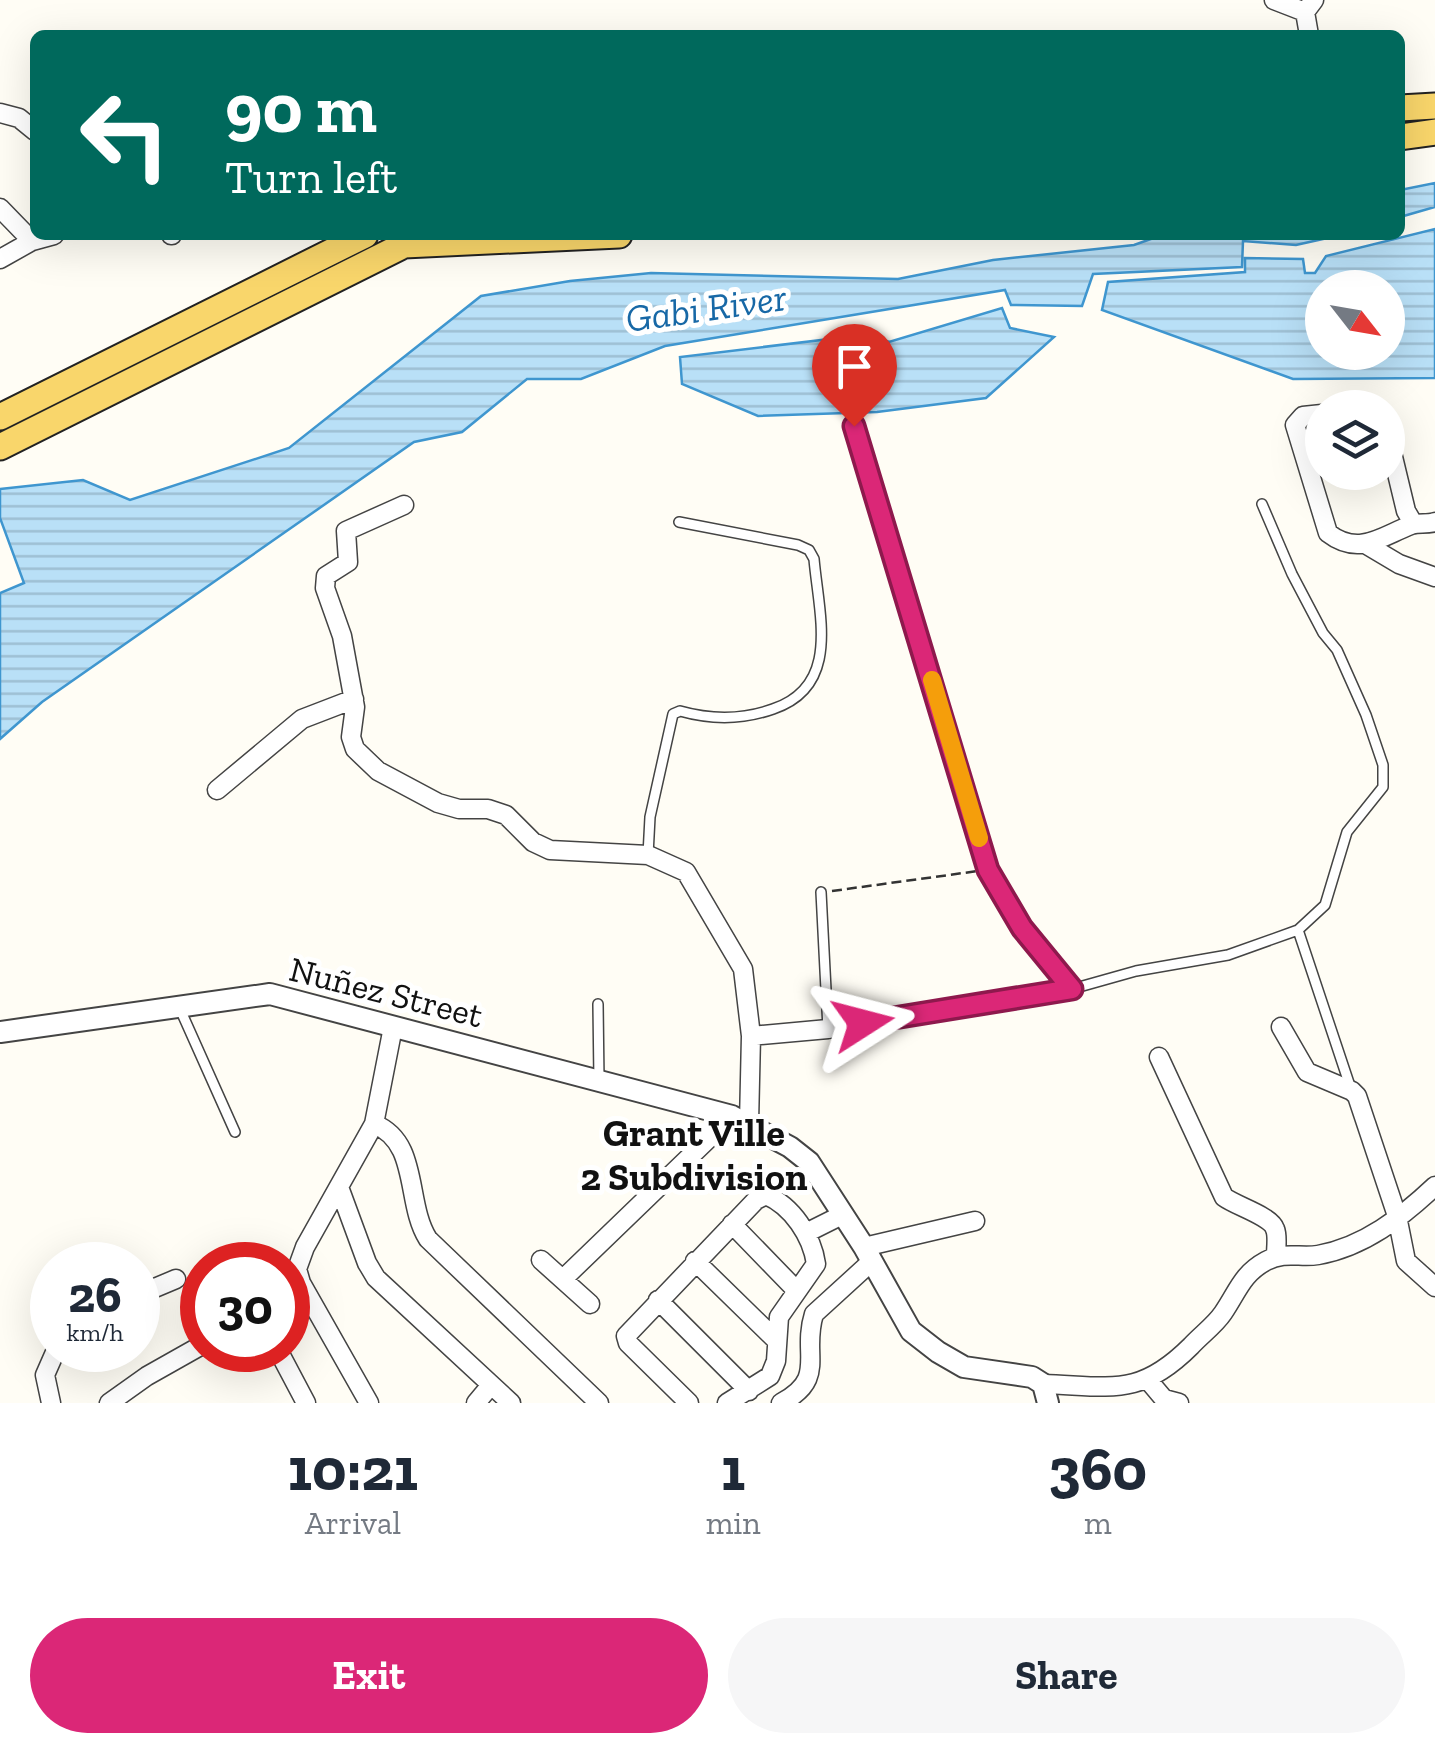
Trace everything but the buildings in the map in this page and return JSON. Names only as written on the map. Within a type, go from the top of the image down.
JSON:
[{"type":"main road","points":[[1405,108],[1435,106]]},
{"type":"main road","points":[[1405,136],[1435,132]]},
{"type":"main road","points":[[0,417],[355,240]]},
{"type":"main road","points":[[0,447],[404,245],[512,240]]},
{"type":"street","points":[[1274,0],[1309,6]]},
{"type":"street","points":[[0,114],[19,118],[30,127]]},
{"type":"street","points":[[0,208],[30,239]]},
{"type":"street","points":[[0,259],[36,240]]},
{"type":"street","points":[[1305,416],[1295,425],[1305,460]]},
{"type":"street","points":[[1314,490],[1322,519],[1333,538],[1352,546],[1368,545],[1413,524],[1435,522]]},
{"type":"street","points":[[1401,490],[1413,524]]},
{"type":"street","points":[[404,505],[350,526],[344,536],[348,562],[326,576],[325,588],[342,636],[354,699],[351,736],[355,749],[378,771],[423,795],[459,810],[488,809],[506,815],[534,842],[550,850],[648,854],[686,872],[743,970],[751,1036],[740,1120],[562,1279]]},
{"type":"street","points":[[1368,545],[1399,564],[1435,577]]},
{"type":"street","points":[[217,790],[302,720],[354,699]]},
{"type":"street","points":[[751,1036],[828,1029],[1072,989]]},
{"type":"street","name":"Nuñez Street","points":[[0,1032],[270,994],[740,1120],[809,1162],[911,1330],[964,1367],[1032,1378],[1046,1394]]},
{"type":"street","points":[[369,1403],[301,1284],[298,1269],[305,1247],[374,1124],[393,1027]]},
{"type":"street","points":[[1281,1027],[1307,1072],[1352,1091],[1364,1108],[1397,1216],[1406,1261],[1435,1287]]},
{"type":"street","points":[[1159,1057],[1224,1198],[1268,1218],[1276,1228],[1276,1255]]},
{"type":"street","points":[[374,1124],[391,1132],[401,1144],[420,1226],[428,1240],[599,1403]]},
{"type":"street","points":[[1046,1394],[1148,1380],[1171,1366],[1222,1314],[1238,1284],[1252,1269],[1276,1255],[1315,1256],[1369,1239],[1435,1186]]},
{"type":"street","points":[[339,1187],[376,1278],[510,1403]]},
{"type":"street","points":[[689,1403],[626,1339],[629,1330],[756,1200],[766,1195],[780,1202],[806,1233],[816,1264],[779,1317],[773,1371],[767,1380],[727,1403]]},
{"type":"street","points":[[806,1233],[842,1215]]},
{"type":"street","points":[[781,1403],[807,1384],[814,1314],[868,1255],[975,1221]]},
{"type":"street","points":[[732,1224],[797,1291]]},
{"type":"street","points":[[542,1260],[590,1304]]},
{"type":"street","points":[[695,1261],[776,1341]]},
{"type":"street","points":[[160,1286],[176,1279]]},
{"type":"street","points":[[658,1300],[748,1391]]},
{"type":"street","points":[[109,1403],[180,1357]]},
{"type":"street","points":[[46,1372],[52,1403]]},
{"type":"street","points":[[290,1372],[306,1403]]},
{"type":"street","points":[[1148,1380],[1164,1399],[1179,1403]]},
{"type":"street","points":[[476,1403],[491,1385]]},
{"type":"lane","points":[[854,426],[988,870],[1022,928],[1072,989],[1136,971],[1228,955],[1298,930],[1325,905],[1347,832],[1383,787],[1383,765],[1366,714],[1337,650],[1323,633],[1292,574],[1262,504]]},
{"type":"lane","points":[[648,854],[650,816],[673,714],[680,711],[745,719],[778,708],[794,702],[813,682],[820,664],[814,559],[808,550],[679,522]]},
{"type":"lane","points":[[821,892],[828,1029]]},
{"type":"lane","points":[[1298,930],[1352,1091]]},
{"type":"lane","points":[[598,1004],[598,1080]]},
{"type":"lane","points":[[180,1009],[234,1132]]},
{"type":"path","points":[[821,892],[988,870]]},
{"type":"water","points":[[1435,183],[1435,207],[1405,216],[1405,189]]},
{"type":"water","points":[[1435,229],[1435,378],[1293,379],[1102,310],[1108,282],[1245,272],[1245,258],[1303,259],[1305,370],[1405,370],[1405,270],[1317,270],[1326,256],[1405,240],[1405,236]]},
{"type":"water","name":"Gabi River","points":[[1148,240],[1318,240],[1296,245],[1243,241],[1242,267],[1093,274],[1082,306],[1011,305],[1005,290],[665,346],[581,379],[527,379],[462,432],[414,442],[42,702],[0,739],[0,593],[24,583],[0,518],[0,489],[83,480],[130,500],[289,448],[481,296],[651,273],[898,279],[993,260],[1134,245]]},
{"type":"water","points":[[1002,308],[1010,328],[1054,337],[986,398],[877,412],[758,416],[682,384],[680,357],[871,334],[889,342]]},
{"type":"slow traffic","points":[[932,680],[979,838]]},
{"type":"district","name":"Grant Ville 2 Subdivision","points":[[694,1155]]},
{"type":"route","points":[[854,426],[988,870],[1022,928],[1072,989],[863,1023]]}]
